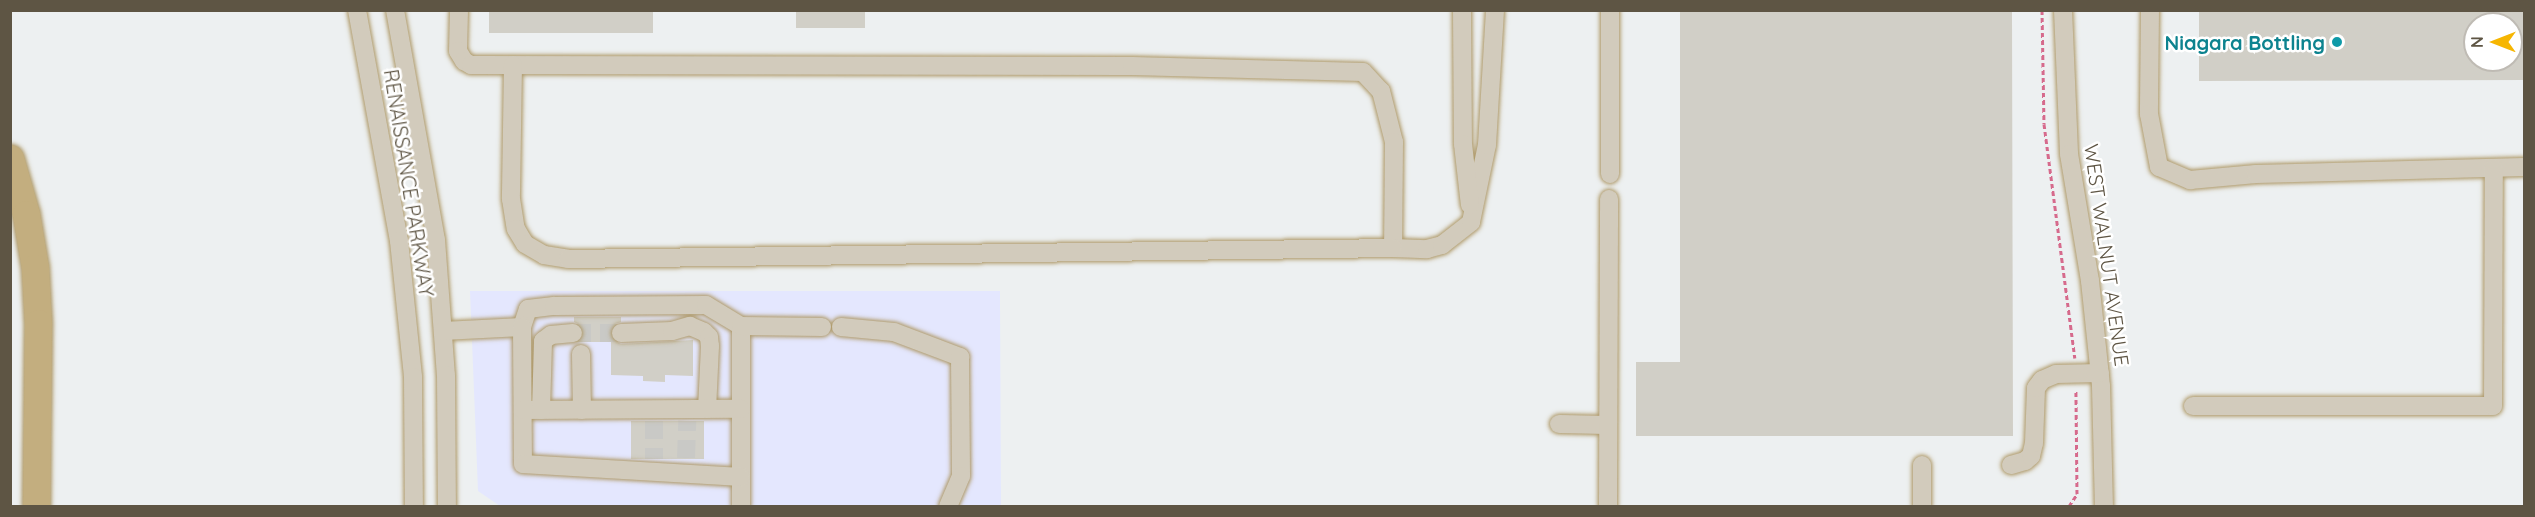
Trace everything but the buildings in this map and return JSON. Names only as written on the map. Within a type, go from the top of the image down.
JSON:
[{"type":"highway","points":[[10,158],[26,214],[35,268],[38,323],[36,507]]},
{"type":"street","name":"RENAISSANCE PARKWAY","points":[[357,10],[399,241],[413,377],[414,507]]},
{"type":"street","name":"RENAISSANCE PARKWAY","points":[[395,10],[436,240],[443,331],[447,507]]},
{"type":"street","points":[[459,10],[458,51],[464,61],[471,65],[1155,66],[1363,72],[1381,91],[1394,142],[1393,248]]},
{"type":"street","points":[[1462,10],[1463,144],[1471,222]]},
{"type":"street","points":[[513,65],[511,199],[516,229],[525,244],[544,255],[568,259],[1427,249],[1442,245],[1471,222],[1487,145],[1495,10]]},
{"type":"street","points":[[1610,10],[1610,174]]},
{"type":"street","name":"WEST WALNUT AVENUE","points":[[2063,10],[2069,154],[2090,281],[2100,374],[2104,507]]},
{"type":"street","points":[[2150,10],[2149,114],[2159,167],[2190,180],[2256,174],[2524,167]]},
{"type":"street","points":[[2193,406],[2493,406],[2494,168]]},
{"type":"street","points":[[1608,507],[1609,199]]},
{"type":"street","points":[[741,477],[686,466],[523,464],[522,327],[528,309],[554,306],[706,305],[741,326],[822,327]]},
{"type":"street","points":[[621,333],[672,331],[690,326],[704,332],[709,338],[710,346],[707,409]]},
{"type":"street","points":[[741,326],[741,507]]},
{"type":"street","points":[[443,331],[522,327]]},
{"type":"street","points":[[841,327],[894,332],[960,357],[961,476],[948,507]]},
{"type":"street","points":[[541,410],[543,341],[551,335],[573,333]]},
{"type":"street","points":[[581,354],[582,410]]},
{"type":"street","points":[[2011,465],[2025,461],[2031,456],[2034,443],[2036,388],[2042,380],[2056,374],[2100,374]]},
{"type":"street","points":[[523,410],[582,410],[686,415],[707,409],[741,409]]},
{"type":"street","points":[[1559,424],[1608,425]]},
{"type":"street","points":[[1922,465],[1922,507]]},
{"type":"path","points":[[2042,10],[2045,136],[2073,333],[2076,374],[2077,494],[2069,507]]},
{"type":"shaded area","points":[[470,291],[1000,291],[1001,506],[500,506],[478,491]]},
{"type":"tunnel","points":[[573,333],[621,333]]},
{"type":"tunnel","points":[[654,421],[654,459]]},
{"type":"tunnel","points":[[686,458],[687,421]]},
{"type":"place","name":"Niagara Bottling","points":[[2337,42]]}]
